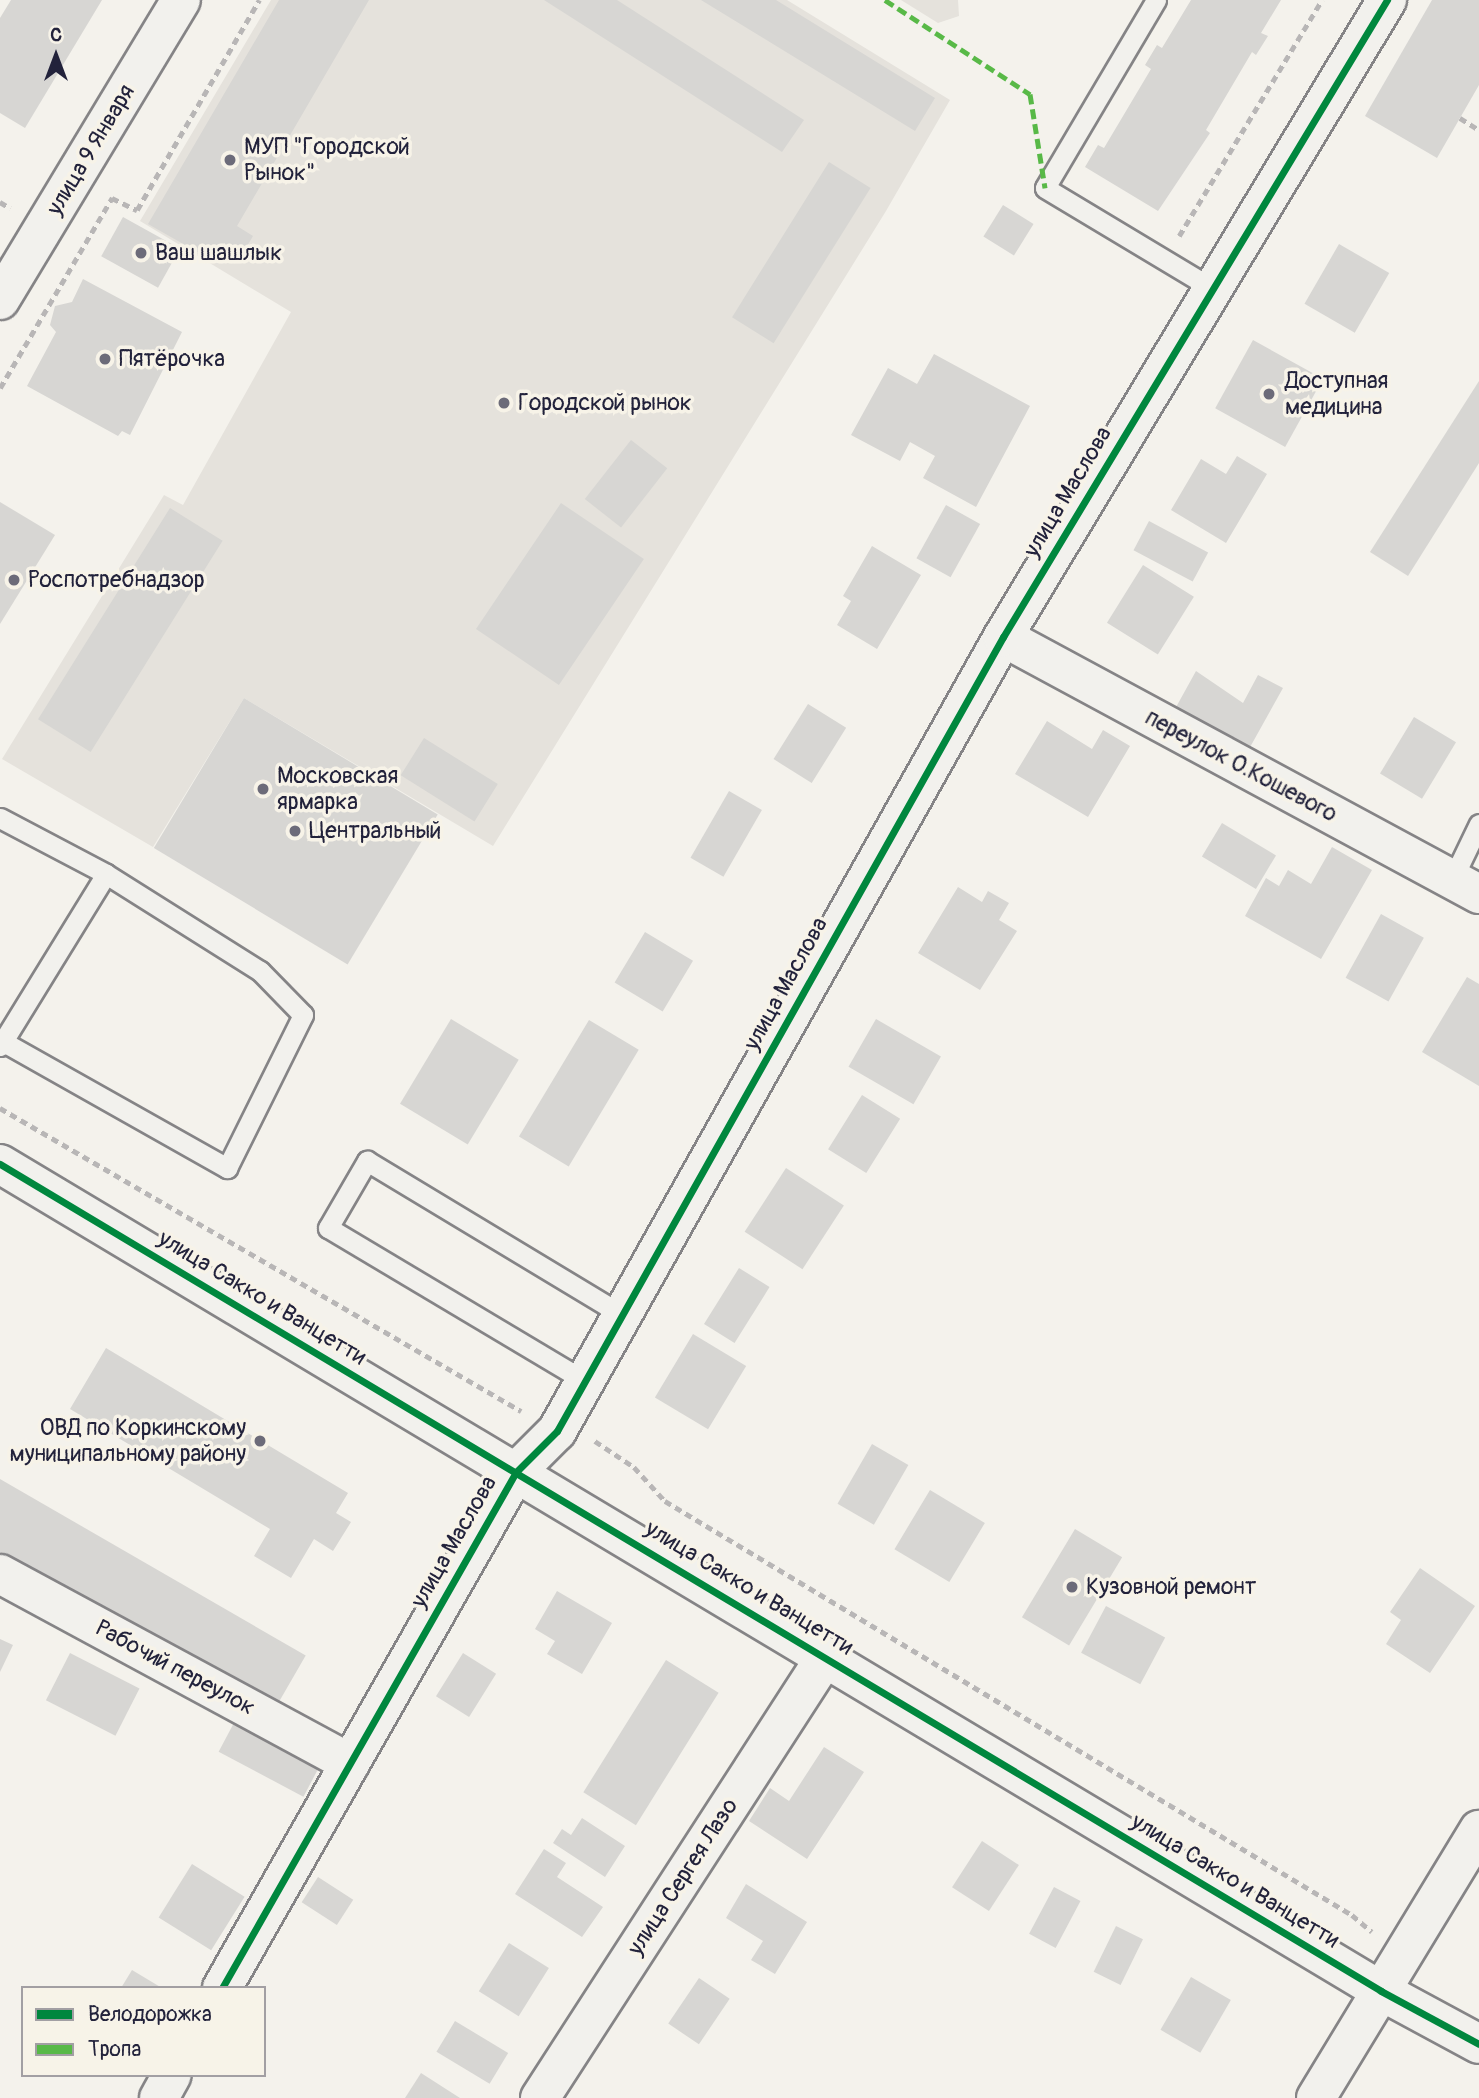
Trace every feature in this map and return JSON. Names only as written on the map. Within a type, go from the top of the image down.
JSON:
[{"type":"street","name":"улица 9 Января","points":[[0,300],[181,0]]},
{"type":"street","name":"улица Маслова","points":[[223,1986],[516,1472],[575,1436],[585,1381],[1003,637],[1387,0]]},
{"type":"street","name":"переулок О.Кошевого","points":[[1003,637],[1465,887]]},
{"type":"street","name":"улица Сакко и Ванцетти","points":[[0,1164],[826,1656],[1381,1991],[1479,2044]]},
{"type":"street","name":"Рабочий переулок","points":[[0,1574],[350,1763]]},
{"type":"street","name":"улица Сергея Лазо","points":[[540,2098],[826,1656]]},
{"type":"street","points":[[1316,2098],[1479,1830]]},
{"type":"street","points":[[159,2098],[171,2077]]},
{"type":"lane","points":[[1156,0],[1045,188],[1213,289]]},
{"type":"lane","points":[[0,818],[106,874],[260,971],[303,1015],[227,1168],[1,1042],[106,874]]},
{"type":"lane","points":[[1465,887],[1479,824]]},
{"type":"lane","points":[[585,1381],[328,1228],[367,1161],[622,1315]]},
{"type":"path","points":[[0,388],[112,198],[137,210],[259,0]]},
{"type":"path","points":[[1165,260],[1322,0]]},
{"type":"path","points":[[1460,118],[1479,130]]},
{"type":"path","points":[[0,202],[10,208]]},
{"type":"path","points":[[0,1108],[634,1467],[665,1501],[1352,1914],[1401,1958]]},
{"type":"path","points":[[575,1436],[600,1428]]},
{"type":"shaded area","name":"Городской рынок","points":[[271,0],[787,0],[950,100],[886,211],[493,846],[244,698],[153,847],[2,759],[164,495],[183,505],[291,312],[140,221]]},
{"type":"shaded area","points":[[901,0],[958,0],[959,16],[938,23]]},
{"type":"building","points":[[11,0],[102,0],[25,128],[0,113],[0,18]]},
{"type":"building","name":"МУП \"Городской Рынок\"","points":[[279,0],[369,0],[237,226],[253,236],[242,255],[225,245],[215,262],[148,224]]},
{"type":"building","points":[[544,0],[617,0],[804,120],[782,152]]},
{"type":"building","points":[[701,0],[776,0],[935,98],[915,131]]},
{"type":"building","points":[[1191,0],[1281,0],[1261,33],[1268,36],[1256,55],[1252,52],[1206,130],[1210,133],[1158,211],[1085,167],[1098,145],[1104,148],[1151,69],[1145,65],[1157,45],[1162,48]]},
{"type":"building","points":[[1432,0],[1479,0],[1479,85],[1437,158],[1365,116]]},
{"type":"building","points":[[829,162],[871,188],[774,343],[732,317]]},
{"type":"building","points":[[1003,205],[1034,224],[1014,255],[983,236]]},
{"type":"building","name":"Ваш шашлык","points":[[123,217],[180,249],[158,288],[101,256]]},
{"type":"building","points":[[1339,244],[1389,273],[1355,333],[1304,304]]},
{"type":"building","name":"Пятёрочка","points":[[83,279],[182,332],[130,435],[122,431],[118,436],[27,386],[56,332],[50,325],[55,306],[72,302]]},
{"type":"building","name":"Доступная медицина","points":[[1253,340],[1323,379],[1285,447],[1215,408]]},
{"type":"building","points":[[934,354],[1030,406],[976,507],[923,478],[935,456],[910,442],[900,461],[851,435],[888,368],[917,384]]},
{"type":"building","points":[[1479,381],[1479,463],[1408,576],[1370,552]]},
{"type":"building","points":[[631,440],[667,468],[621,527],[585,499]]},
{"type":"building","points":[[1237,456],[1267,474],[1226,543],[1171,510],[1201,459],[1226,474]]},
{"type":"building","name":"Роспотребнадзор","points":[[0,502],[55,535],[0,624]]},
{"type":"building","points":[[561,503],[644,559],[559,685],[476,629]]},
{"type":"building","points":[[946,505],[980,524],[951,577],[916,558]]},
{"type":"building","points":[[170,508],[223,541],[91,752],[38,719]]},
{"type":"building","points":[[1149,521],[1208,552],[1193,582],[1134,550]]},
{"type":"building","points":[[872,546],[921,575],[877,649],[837,625],[851,601],[843,596]]},
{"type":"building","points":[[1143,565],[1194,597],[1158,654],[1107,623]]},
{"type":"building","points":[[1196,671],[1243,703],[1258,675],[1283,688],[1249,749],[1175,709]]},
{"type":"building","name":"Центральный","points":[[244,698],[438,814],[348,964],[154,848]]},
{"type":"building","points":[[808,704],[846,728],[812,783],[774,759]]},
{"type":"building","points":[[1414,717],[1456,742],[1422,799],[1380,774]]},
{"type":"building","points":[[1047,721],[1092,749],[1103,730],[1130,746],[1088,817],[1015,774]]},
{"type":"building","points":[[424,738],[498,784],[474,821],[401,775]]},
{"type":"building","points":[[729,791],[762,810],[723,877],[690,858]]},
{"type":"building","points":[[1222,823],[1276,855],[1256,889],[1202,856]]},
{"type":"building","points":[[1332,847],[1372,870],[1321,959],[1245,916],[1266,878],[1279,886],[1288,870],[1311,884]]},
{"type":"building","points":[[958,887],[982,902],[988,891],[1009,903],[999,920],[1017,931],[980,990],[918,953]]},
{"type":"building","points":[[1381,914],[1424,938],[1388,1002],[1346,978]]},
{"type":"building","points":[[645,932],[693,961],[663,1011],[615,983]]},
{"type":"building","points":[[1467,977],[1479,984],[1479,1086],[1422,1052]]},
{"type":"building","points":[[451,1019],[519,1060],[468,1145],[400,1104]]},
{"type":"building","points":[[876,1019],[941,1056],[913,1104],[849,1067]]},
{"type":"building","points":[[589,1020],[639,1050],[569,1166],[519,1137]]},
{"type":"building","points":[[862,1095],[900,1119],[866,1173],[828,1149]]},
{"type":"building","points":[[786,1168],[844,1206],[802,1269],[745,1232]]},
{"type":"building","points":[[739,1268],[770,1287],[735,1343],[704,1324]]},
{"type":"building","points":[[693,1334],[746,1366],[708,1429],[655,1397]]},
{"type":"building","points":[[106,1348],[348,1493],[336,1513],[351,1522],[333,1551],[314,1539],[291,1578],[254,1556],[270,1529],[70,1409]]},
{"type":"building","points":[[872,1444],[908,1465],[874,1525],[838,1504]]},
{"type":"building","points":[[0,1479],[306,1656],[271,1715],[0,1559]]},
{"type":"building","points":[[930,1490],[985,1523],[949,1582],[894,1549]]},
{"type":"building","name":"Кузовной ремонт","points":[[1075,1529],[1122,1557],[1069,1646],[1022,1617]]},
{"type":"building","points":[[1420,1568],[1475,1606],[1430,1673],[1386,1644],[1401,1620],[1390,1612]]},
{"type":"building","points":[[557,1591],[612,1623],[582,1674],[547,1654],[555,1641],[535,1629]]},
{"type":"building","points":[[1106,1606],[1165,1637],[1140,1684],[1081,1653]]},
{"type":"building","points":[[0,1639],[13,1645],[0,1672]]},
{"type":"building","points":[[70,1653],[139,1688],[115,1736],[46,1700]]},
{"type":"building","points":[[463,1653],[496,1674],[469,1717],[436,1696]]},
{"type":"building","points":[[666,1660],[719,1693],[636,1825],[583,1792]]},
{"type":"building","points":[[236,1719],[321,1764],[303,1797],[219,1752]]},
{"type":"building","points":[[824,1747],[864,1772],[807,1859],[749,1821],[770,1788],[789,1801]]},
{"type":"building","points":[[582,1818],[625,1846],[605,1877],[553,1843],[562,1829],[571,1835]]},
{"type":"building","points":[[982,1841],[1019,1865],[989,1911],[952,1887]]},
{"type":"building","points":[[544,1849],[566,1863],[557,1877],[603,1907],[582,1937],[515,1894]]},
{"type":"building","points":[[192,1864],[245,1897],[211,1950],[159,1917]]},
{"type":"building","points":[[318,1877],[353,1900],[337,1925],[302,1902]]},
{"type":"building","points":[[746,1884],[807,1922],[775,1974],[751,1960],[763,1941],[726,1918]]},
{"type":"building","points":[[1054,1887],[1080,1901],[1056,1948],[1029,1934]]},
{"type":"building","points":[[1116,1926],[1143,1939],[1121,1985],[1094,1972]]},
{"type":"building","points":[[509,1943],[549,1968],[519,2016],[479,1991]]},
{"type":"building","points":[[132,1970],[159,1986],[122,1986]]},
{"type":"building","points":[[1191,1977],[1231,2000],[1200,2053],[1160,2030]]},
{"type":"building","points":[[699,1978],[730,1999],[699,2044],[668,2024]]},
{"type":"building","points":[[455,2021],[508,2053],[490,2084],[436,2052]]},
{"type":"building","points":[[421,2073],[460,2098],[405,2098]]},
{"type":"marked path","points":[[885,0],[1030,94],[1045,188]]},
{"type":"cycle path","points":[[223,1986],[516,1472],[557,1431],[1003,637],[1387,0]]},
{"type":"cycle path","points":[[0,1164],[1381,1991],[1479,2044]]},
{"type":"place","name":"МУП \"Городской Рынок\"","points":[[230,160]]},
{"type":"place","name":"Ваш шашлык","points":[[141,253]]},
{"type":"place","name":"Пятёрочка","points":[[105,359]]},
{"type":"place","name":"Доступная медицина","points":[[1269,394]]},
{"type":"place","name":"Городской рынок","points":[[504,403]]},
{"type":"place","name":"Роспотребнадзор","points":[[14,580]]},
{"type":"place","name":"Московская ярмарка","points":[[263,789]]},
{"type":"place","name":"Центральный","points":[[295,831]]},
{"type":"place","name":"ОВД по Коркинскому муниципальному району","points":[[260,1441]]},
{"type":"place","name":"Кузовной ремонт","points":[[1072,1587]]}]
